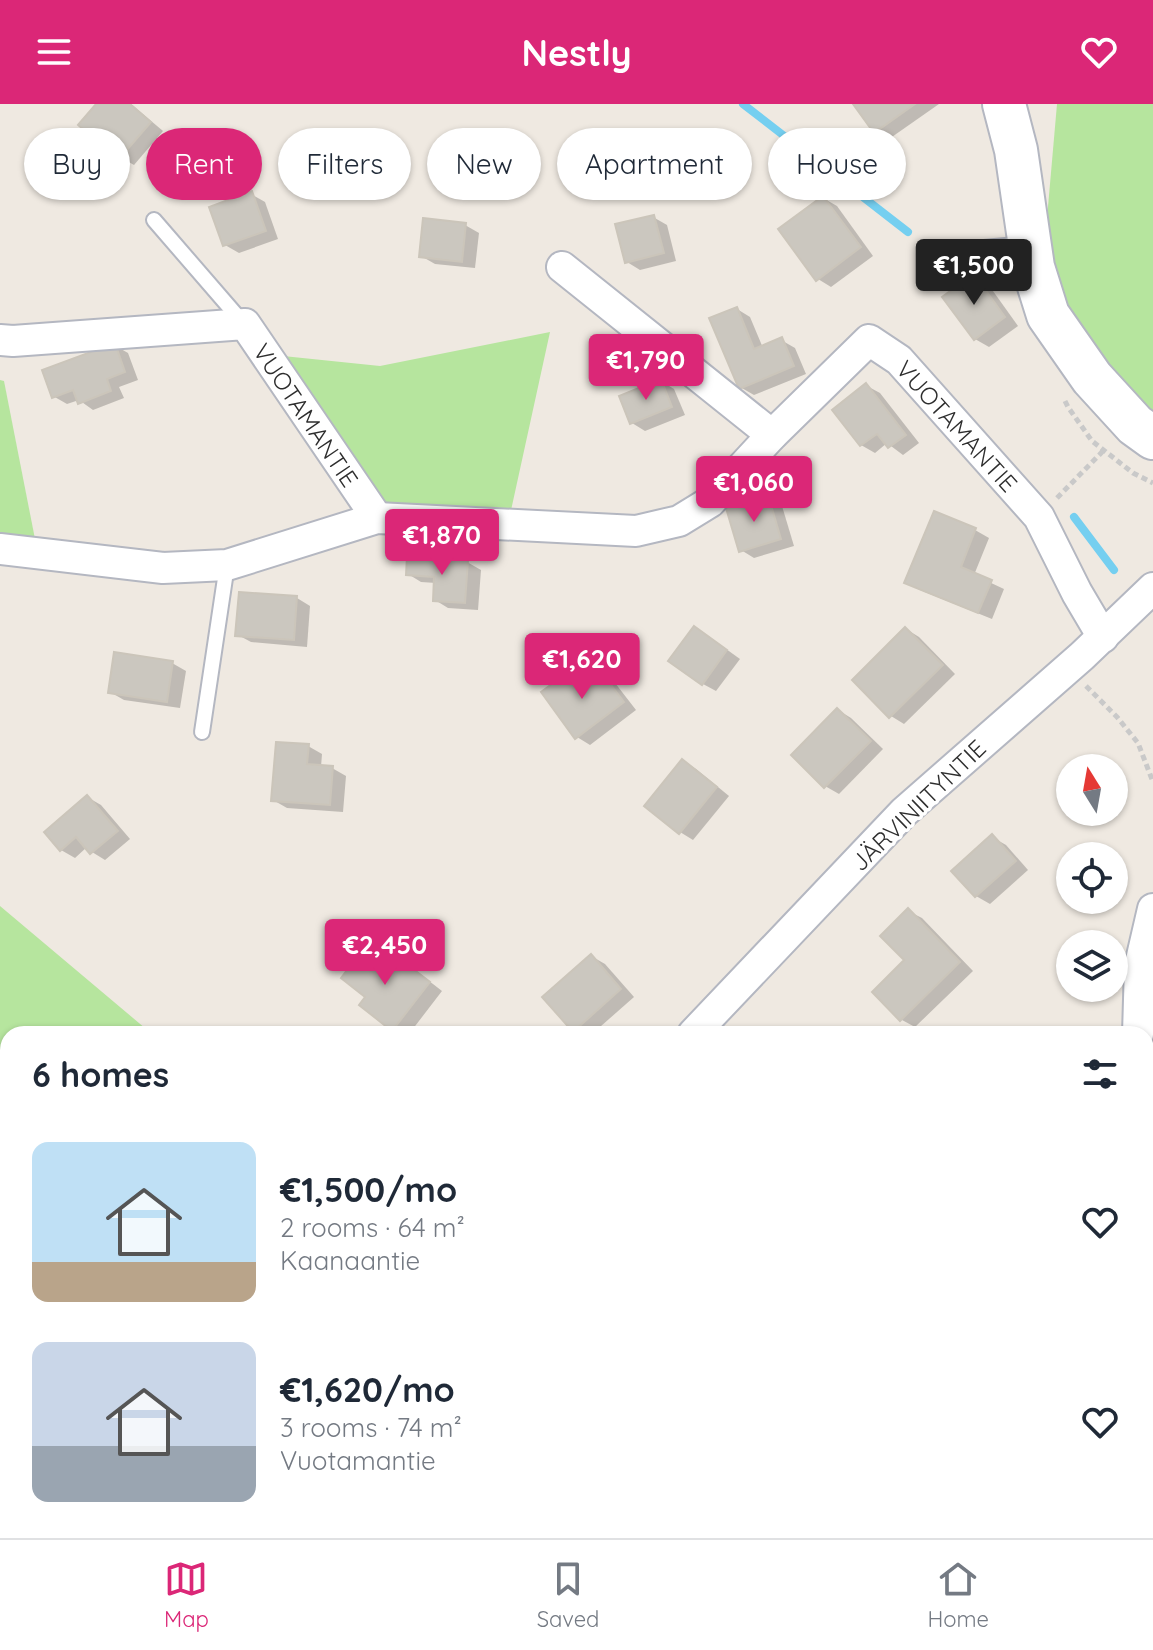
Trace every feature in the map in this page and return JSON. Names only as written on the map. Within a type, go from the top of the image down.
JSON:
[{"type":"street","points":[[1004,104],[1016,150],[1033,267],[1048,315],[1092,378],[1135,425],[1153,438]]},
{"type":"street","points":[[562,267],[772,435]]},
{"type":"street","name":"VUOTAMANTIE","points":[[0,340],[245,324],[377,518],[636,531],[679,521],[710,502],[772,435],[869,340],[899,360],[1039,517],[1103,637]]},
{"type":"street","points":[[0,549],[163,568],[227,565],[377,518]]},
{"type":"street","name":"JÄRVINIITYNTIE","points":[[701,1026],[904,812],[1103,637],[1153,588]]},
{"type":"street","points":[[1138,1026],[1140,965],[1153,909]]},
{"type":"lane","points":[[154,220],[245,324]]},
{"type":"lane","points":[[984,248],[1030,244]]},
{"type":"lane","points":[[202,732],[227,565]]},
{"type":"path","points":[[1039,517],[1104,450]]},
{"type":"path","points":[[1067,668],[1117,717],[1138,743],[1153,782]]},
{"type":"green space","points":[[1057,104],[1153,104],[1153,416],[1082,336],[1058,287],[1045,241]]},
{"type":"green space","points":[[550,332],[510,515],[388,515],[254,353],[380,366]]},
{"type":"green space","points":[[0,380],[4,381],[35,539],[0,540]]},
{"type":"green space","points":[[0,906],[142,1026],[0,1026]]},
{"type":"building","points":[[96,104],[130,104],[151,122],[130,146],[130,128],[82,128],[78,125]]},
{"type":"building","points":[[853,104],[915,104],[881,128],[870,128]]},
{"type":"building","points":[[228,200],[255,200],[266,231],[223,246],[209,207]]},
{"type":"building","points":[[818,200],[826,200],[861,247],[816,281],[778,229]]},
{"type":"building","points":[[654,215],[664,253],[625,263],[615,224]]},
{"type":"building","points":[[423,218],[466,223],[462,262],[419,257]]},
{"type":"building","points":[[974,274],[1005,317],[974,340],[942,297]]},
{"type":"building","points":[[737,307],[754,349],[782,337],[794,366],[739,389],[709,318]]},
{"type":"building","points":[[115,343],[125,372],[107,379],[111,391],[78,404],[73,390],[52,398],[42,370]]},
{"type":"building","points":[[661,379],[672,407],[630,424],[619,396]]},
{"type":"building","points":[[866,383],[906,435],[888,448],[877,434],[860,446],[832,410]]},
{"type":"building","points":[[768,495],[781,539],[739,552],[726,508]]},
{"type":"building","points":[[934,511],[976,528],[961,567],[992,580],[978,613],[904,583]]},
{"type":"building","points":[[407,556],[468,560],[465,603],[433,601],[434,577],[406,575]]},
{"type":"building","points":[[239,592],[297,596],[294,640],[235,636]]},
{"type":"building","points":[[694,626],[727,650],[702,685],[668,661]]},
{"type":"building","points":[[905,627],[943,665],[889,718],[852,680]]},
{"type":"building","points":[[114,652],[173,661],[167,702],[108,693]]},
{"type":"building","points":[[599,669],[624,702],[575,739],[541,692],[567,673],[577,685]]},
{"type":"building","points":[[837,708],[871,741],[824,788],[791,755]]},
{"type":"building","points":[[276,742],[309,744],[307,764],[333,766],[330,805],[271,801]]},
{"type":"building","points":[[682,759],[717,787],[679,834],[644,806]]},
{"type":"building","points":[[87,795],[118,831],[90,854],[76,837],[60,851],[44,832]]},
{"type":"building","points":[[992,834],[1016,861],[975,897],[951,871]]},
{"type":"building","points":[[908,908],[960,962],[900,1021],[872,992],[904,960],[880,936]]},
{"type":"building","points":[[363,949],[383,965],[392,953],[430,982],[396,1026],[386,1026],[359,1005],[365,997],[341,978]]},
{"type":"building","points":[[591,954],[621,989],[580,1026],[568,1026],[542,997]]},
{"type":"waterway","points":[[743,104],[908,232]]},
{"type":"waterway","points":[[1074,517],[1114,570]]}]
